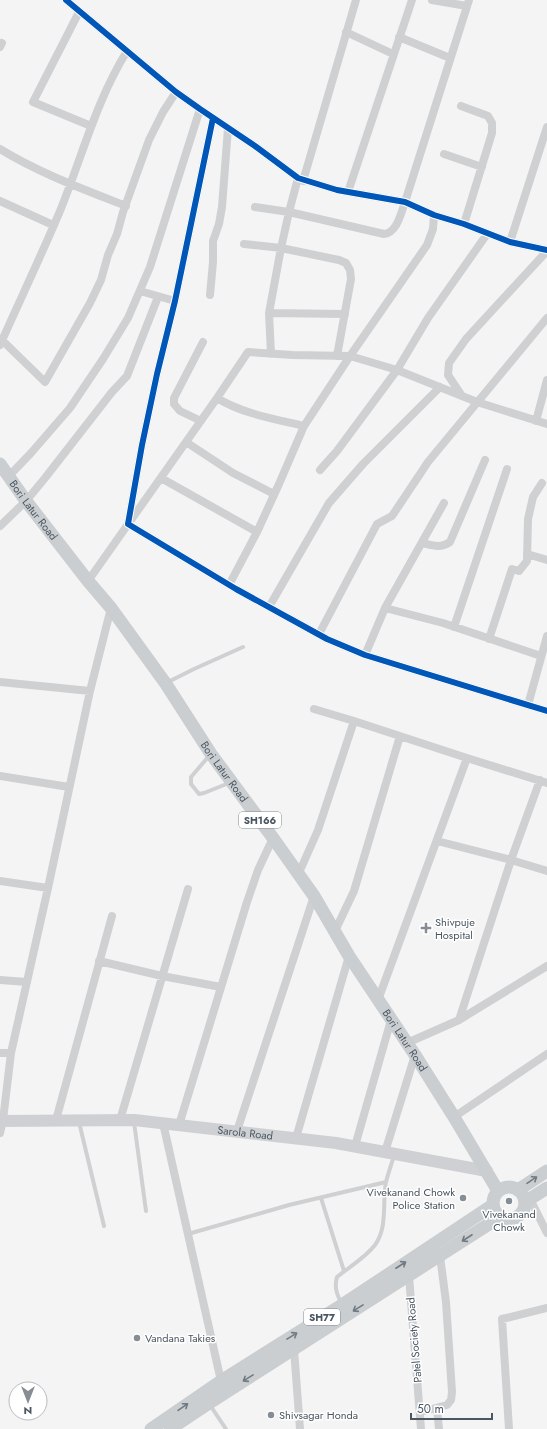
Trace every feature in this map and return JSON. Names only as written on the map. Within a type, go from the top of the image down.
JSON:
[{"type":"main road","name":"Bori Latur Road","points":[[0,464],[26,501],[88,581],[111,608],[166,684],[211,754],[314,896],[334,933],[415,1055],[498,1191]]},
{"type":"main road","name":"Sarola Road","points":[[2,1120],[134,1120],[163,1123],[336,1143],[487,1171]]},
{"type":"main road","points":[[518,1190],[547,1171]]},
{"type":"main road","points":[[500,1217],[495,1212],[493,1205],[494,1197],[498,1191],[504,1188],[512,1187],[518,1190],[528,1200]]},
{"type":"main road","name":"SH77","points":[[170,1429],[500,1217],[509,1220],[517,1217],[524,1211],[528,1200],[547,1188]]},
{"type":"main road","name":"SH77","points":[[151,1429],[221,1381],[342,1305],[493,1205]]},
{"type":"street","points":[[66,0],[176,92],[300,179],[348,192],[405,202],[434,215],[464,224],[510,242],[547,250]]},
{"type":"street","points":[[271,354],[269,313],[281,248],[290,212],[356,0]]},
{"type":"street","points":[[348,192],[412,0]]},
{"type":"street","points":[[255,207],[290,212],[384,234],[388,234],[393,230],[405,202],[468,3],[432,0]]},
{"type":"street","points":[[79,12],[33,102],[92,126]]},
{"type":"street","points":[[346,32],[393,54]]},
{"type":"street","points":[[399,37],[450,58]]},
{"type":"street","points":[[127,51],[115,71],[53,226],[1,343],[45,382],[90,304],[98,286],[149,140],[163,112],[176,92]]},
{"type":"street","points":[[460,106],[488,116],[492,122],[492,132],[464,224]]},
{"type":"street","points":[[9,476],[70,408],[128,318],[150,267],[200,109]]},
{"type":"street","points":[[128,524],[142,445],[175,301],[214,118]]},
{"type":"street","points":[[510,242],[547,127]]},
{"type":"street","points":[[210,295],[214,241],[222,207],[228,128]]},
{"type":"street","points":[[0,149],[19,161],[70,184],[126,206]]},
{"type":"street","points":[[444,154],[482,167]]},
{"type":"street","points":[[0,201],[53,226]]},
{"type":"street","points":[[229,585],[257,532],[304,426],[350,356],[427,245],[433,229],[434,215]]},
{"type":"street","points":[[320,470],[337,451],[397,370],[428,318],[487,234]]},
{"type":"street","points":[[244,244],[281,248],[339,260],[346,263],[350,270],[351,279],[337,356]]},
{"type":"street","points":[[463,396],[448,375],[449,363],[466,339],[547,250]]},
{"type":"street","points":[[140,291],[175,301]]},
{"type":"street","points":[[0,526],[26,501],[112,392],[127,376],[158,297]]},
{"type":"street","points":[[269,313],[345,314]]},
{"type":"street","points":[[319,634],[377,524],[392,516],[428,462],[547,318]]},
{"type":"street","points":[[201,421],[180,411],[174,404],[174,398],[203,342]]},
{"type":"street","points":[[88,581],[248,352],[350,356],[397,370],[477,402],[547,424]]},
{"type":"street","points":[[536,421],[547,380]]},
{"type":"street","points":[[269,607],[329,503],[363,464],[440,387]]},
{"type":"street","points":[[217,398],[227,404],[252,413],[304,426]]},
{"type":"street","points":[[186,442],[233,473],[274,494]]},
{"type":"street","points":[[422,543],[440,546],[446,545],[450,542],[485,460]]},
{"type":"street","points":[[454,627],[507,469]]},
{"type":"street","points":[[161,478],[257,532]]},
{"type":"street","points":[[489,639],[512,569],[519,571],[527,561],[528,519],[533,497],[542,483]]},
{"type":"street","points":[[365,655],[385,608],[444,503]]},
{"type":"street","points":[[128,524],[229,585],[319,634],[365,655],[547,711]]},
{"type":"street","points":[[527,554],[547,560]]},
{"type":"street","points":[[0,1133],[11,1054],[90,691],[111,608]]},
{"type":"street","points":[[385,608],[454,627],[542,656]]},
{"type":"street","points":[[528,705],[547,636]]},
{"type":"street","points":[[0,682],[90,691]]},
{"type":"street","points":[[314,709],[543,782],[511,860],[459,1020]]},
{"type":"street","points":[[298,875],[318,830],[354,722]]},
{"type":"street","points":[[334,933],[354,891],[400,736]]},
{"type":"street","points":[[378,1000],[467,758]]},
{"type":"street","points":[[0,776],[69,787]]},
{"type":"street","points":[[179,1125],[247,902],[258,870],[273,838]]},
{"type":"street","points":[[437,841],[547,871]]},
{"type":"street","points":[[0,881],[48,888]]},
{"type":"street","points":[[120,1120],[188,889]]},
{"type":"street","points":[[237,1132],[314,896]]},
{"type":"street","points":[[56,1120],[112,916]]},
{"type":"street","points":[[296,1138],[349,956]]},
{"type":"street","points":[[100,961],[162,976],[221,987]]},
{"type":"street","points":[[407,1043],[459,1020],[547,966]]},
{"type":"street","points":[[0,980],[27,982]]},
{"type":"street","points":[[354,1146],[391,1020]]},
{"type":"street","points":[[0,1053],[11,1054]]},
{"type":"street","points":[[454,1117],[547,1054]]},
{"type":"street","points":[[390,1153],[415,1055]]},
{"type":"street","points":[[163,1123],[221,1381]]},
{"type":"street","points":[[528,1200],[547,1233]]},
{"type":"street","points":[[420,1412],[447,1405],[451,1400],[452,1392],[446,1302],[440,1256]]},
{"type":"street","name":"Patel Society Road","points":[[409,1276],[421,1429]]},
{"type":"street","points":[[509,1429],[502,1319],[547,1308]]},
{"type":"street","points":[[294,1348],[300,1429]]},
{"type":"street","points":[[437,1408],[439,1429]]},
{"type":"lane","points":[[166,684],[194,669],[244,647]]},
{"type":"lane","points":[[211,754],[191,777],[191,784],[196,792],[199,794],[204,793],[232,782]]},
{"type":"lane","points":[[78,1120],[104,1226]]},
{"type":"lane","points":[[134,1120],[146,1211]]},
{"type":"lane","points":[[342,1305],[336,1291],[337,1277],[369,1251],[375,1244],[382,1231],[390,1153]]},
{"type":"lane","points":[[188,1234],[282,1207],[386,1182]]},
{"type":"lane","points":[[321,1198],[344,1271]]},
{"type":"lane","points":[[209,1403],[226,1429]]},
{"type":"cycle path","points":[[66,0],[176,92],[255,146],[298,178],[337,190],[405,202],[434,215],[464,224],[510,242],[547,250]]},
{"type":"cycle path","points":[[213,118],[175,301],[157,374],[142,445],[128,524],[236,589],[327,639],[365,655],[547,711]]},
{"type":"place","name":"Shivpuje Hospital","points":[[426,928]]},
{"type":"place","name":"Vivekanand Chowk Police Station","points":[[463,1198]]},
{"type":"place","name":"Vivekanand Chowk","points":[[509,1201]]},
{"type":"place","name":"Vandana Takies","points":[[137,1338]]},
{"type":"place","name":"Shivsagar Honda","points":[[271,1415]]}]
